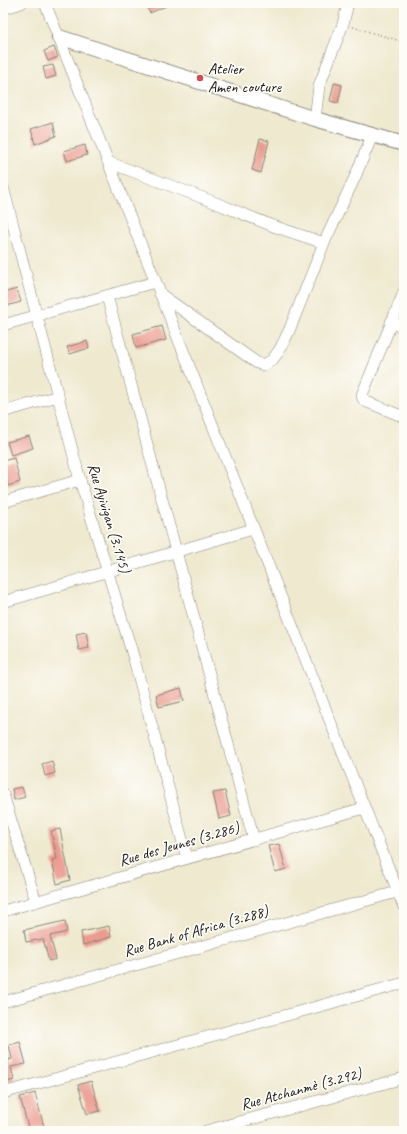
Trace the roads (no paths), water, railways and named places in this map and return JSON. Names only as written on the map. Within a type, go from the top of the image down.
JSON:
[{"type":"street","points":[[3,9],[21,3]]},
{"type":"street","points":[[45,3],[364,808],[401,890],[404,907]]},
{"type":"street","points":[[314,119],[319,86],[343,24],[348,3]]},
{"type":"street","points":[[59,37],[314,119],[404,144]]},
{"type":"street","points":[[160,294],[257,363],[264,365],[272,360],[279,351],[324,243],[355,177],[372,136]]},
{"type":"street","points":[[108,162],[273,226],[324,243]]},
{"type":"street","name":"Rue Ayivigan (3.145)","points":[[3,187],[80,480],[108,572],[187,858]]},
{"type":"street","points":[[3,325],[155,282]]},
{"type":"street","points":[[404,292],[362,395],[363,399],[404,417]]},
{"type":"street","points":[[106,296],[254,840]]},
{"type":"street","points":[[391,322],[404,328]]},
{"type":"street","points":[[3,412],[58,396]]},
{"type":"street","points":[[3,502],[80,480]]},
{"type":"street","points":[[3,602],[253,529]]},
{"type":"street","points":[[3,794],[36,902]]},
{"type":"street","name":"Rue des Jeunes (3.286)","points":[[3,911],[364,808]]},
{"type":"street","name":"Rue Bank of Africa (3.288)","points":[[3,1002],[401,890]]},
{"type":"street","points":[[3,1093],[404,983]]},
{"type":"street","name":"Rue Atchanmè (3.292)","points":[[206,1131],[404,1078]]},
{"type":"place","name":"Atelier Amen couture","points":[[200,78]]}]
